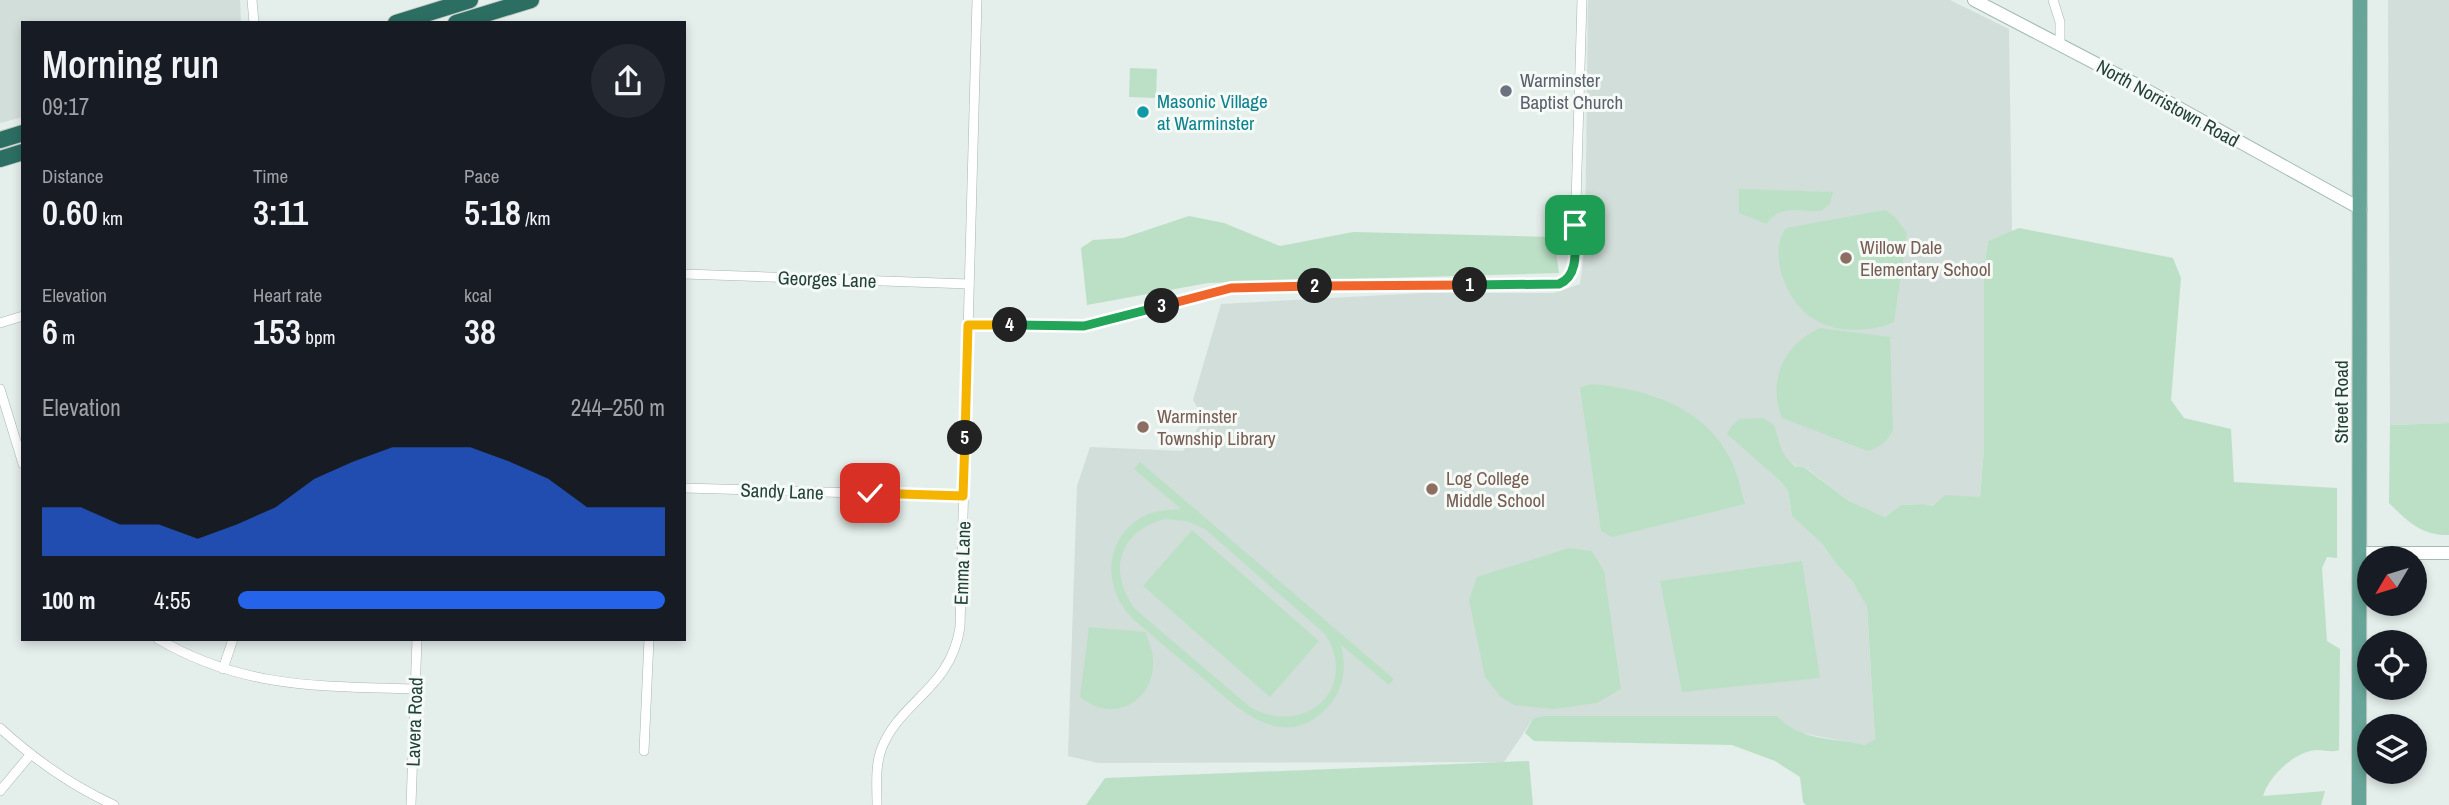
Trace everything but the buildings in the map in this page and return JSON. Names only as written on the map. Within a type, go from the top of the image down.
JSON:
[{"type":"highway","points":[[409,21],[435,17],[470,0]]},
{"type":"highway","points":[[463,21],[531,0]]},
{"type":"highway","points":[[0,140],[21,134]]},
{"type":"highway","points":[[0,159],[21,153]]},
{"type":"main road","name":"Street Road","points":[[2359,546],[2360,0]]},
{"type":"main road","name":"Street Road","points":[[2359,616],[2359,805]]},
{"type":"street","points":[[252,0],[254,21]]},
{"type":"street","name":"Emma Lane","points":[[877,805],[878,762],[887,737],[947,668],[958,639],[977,0]]},
{"type":"street","points":[[968,325],[1084,326],[1218,291],[1244,287],[1559,284],[1566,281],[1574,268],[1582,0]]},
{"type":"street","name":"North Norristown Road","points":[[1974,0],[2060,44],[2361,209]]},
{"type":"street","points":[[2053,0],[2060,22],[2060,44]]},
{"type":"street","name":"Georges Lane","points":[[686,274],[969,284]]},
{"type":"street","points":[[0,323],[21,317]]},
{"type":"street","points":[[0,389],[21,457]]},
{"type":"street","name":"Sandy Lane","points":[[686,488],[963,496]]},
{"type":"street","points":[[2427,553],[2449,553]]},
{"type":"street","points":[[162,641],[223,669],[282,683],[415,689]]},
{"type":"street","points":[[223,669],[232,641]]},
{"type":"street","name":"Lavera Road","points":[[411,805],[417,641]]},
{"type":"street","points":[[644,751],[649,641]]},
{"type":"street","points":[[0,729],[68,780],[114,805]]},
{"type":"street","points":[[0,791],[31,754]]},
{"type":"shaded area","points":[[0,0],[240,0],[241,21],[21,21],[21,118],[0,123]]},
{"type":"shaded area","name":"Log College Middle School","points":[[1588,0],[1950,0],[2009,29],[2012,233],[1988,241],[1984,268],[1984,447],[1980,497],[1941,500],[1933,506],[1901,505],[1885,517],[1849,501],[1805,467],[1797,467],[1779,448],[1779,440],[1728,434],[1781,482],[1788,491],[1792,516],[1822,544],[1864,598],[1867,607],[1875,739],[1864,745],[1796,732],[1785,725],[1533,719],[1504,762],[1098,763],[1068,756],[1077,486],[1090,447],[1183,451],[1204,419],[1193,400],[1221,304],[1423,293],[1554,293],[1580,284],[1585,247]]},
{"type":"shaded area","points":[[2388,0],[2449,0],[2449,423],[2390,425]]},
{"type":"green space","points":[[1130,68],[1157,69],[1156,98],[1129,97]]},
{"type":"green space","points":[[1739,189],[1833,192],[1830,204],[1821,211],[1784,211],[1772,217],[1767,224],[1739,213]]},
{"type":"green space","points":[[1885,210],[1895,217],[1907,233],[1894,322],[1876,328],[1856,330],[1827,326],[1808,315],[1790,293],[1780,266],[1780,240],[1786,228]]},
{"type":"green space","points":[[1189,216],[1224,223],[1280,246],[1353,232],[1554,237],[1559,273],[1208,283],[1087,305],[1081,248],[1093,240],[1123,238]]},
{"type":"green space","points":[[2019,228],[2173,258],[2181,278],[2171,400],[2184,418],[2231,429],[2234,482],[2337,488],[2337,558],[2327,557],[2322,568],[2327,641],[2340,649],[2339,750],[2309,751],[2300,755],[2277,773],[2263,796],[2325,791],[2321,805],[1806,805],[1803,802],[1800,777],[1775,761],[1732,745],[1534,741],[1525,733],[1533,719],[1544,716],[1777,716],[1796,730],[1818,737],[1864,745],[1875,739],[1867,607],[1853,582],[1822,544],[1792,516],[1788,491],[1781,482],[1727,434],[1739,419],[1763,418],[1774,425],[1783,453],[1796,467],[1804,467],[1849,501],[1885,517],[1901,505],[1933,506],[1945,495],[1980,497],[1984,447],[1984,268],[1988,241]]},
{"type":"green space","points":[[1820,328],[1890,337],[1893,429],[1886,440],[1873,449],[1868,451],[1782,418],[1777,390],[1782,365],[1797,343]]},
{"type":"green space","points":[[1591,384],[1654,396],[1691,414],[1721,443],[1734,467],[1745,504],[1612,537],[1601,531],[1580,388]]},
{"type":"green space","points":[[2449,423],[2449,535],[2439,535],[2416,526],[2389,503],[2390,425]]},
{"type":"green space","points":[[1140,462],[1394,679],[1389,685],[1341,645],[1344,671],[1340,687],[1326,709],[1309,722],[1292,727],[1275,726],[1258,720],[1227,699],[1133,619],[1116,593],[1112,564],[1114,550],[1121,537],[1144,516],[1157,511],[1181,509],[1134,469]],"holes":[[[1165,519],[1186,521],[1205,529],[1325,634],[1334,654],[1336,673],[1331,689],[1321,702],[1307,712],[1290,716],[1270,715],[1250,707],[1135,609],[1126,595],[1120,567],[1122,554],[1128,543],[1149,525]]]},
{"type":"green space","points":[[1192,530],[1319,641],[1270,697],[1143,586]]},
{"type":"green space","points":[[1569,548],[1592,551],[1604,571],[1621,689],[1597,703],[1553,709],[1514,705],[1501,697],[1485,677],[1469,600],[1477,577]]},
{"type":"green space","points":[[1802,561],[1820,678],[1682,692],[1660,581]]},
{"type":"green space","points":[[1089,627],[1146,632],[1153,657],[1153,671],[1145,690],[1131,704],[1122,708],[1100,708],[1080,697]]},
{"type":"green space","points":[[1529,761],[1533,805],[1086,805],[1105,778]]},
{"type":"place","name":"Warminster Baptist Church","points":[[1506,91]]},
{"type":"place","name":"Masonic Village at Warminster","points":[[1143,112]]},
{"type":"place","name":"Willow Dale Elementary School","points":[[1846,258]]},
{"type":"place","name":"Warminster Township Library","points":[[1143,427]]},
{"type":"place","name":"Log College Middle School","points":[[1432,489]]},
{"type":"route","points":[[870,493],[963,496],[968,325],[1084,326],[1218,291],[1244,287],[1559,284],[1566,281],[1573,272],[1575,225]]}]
